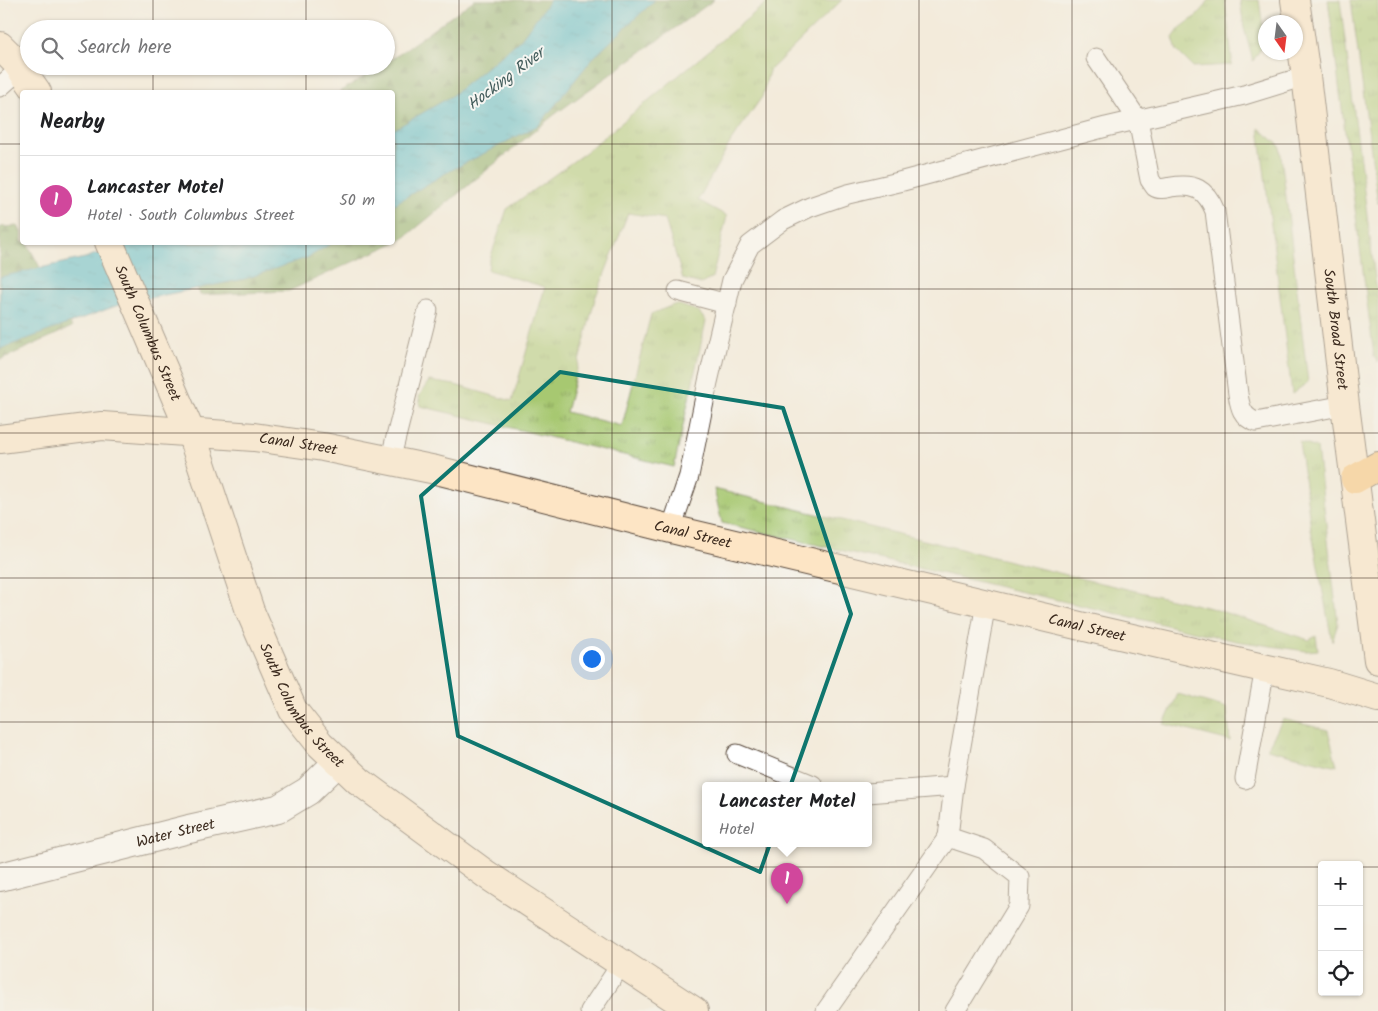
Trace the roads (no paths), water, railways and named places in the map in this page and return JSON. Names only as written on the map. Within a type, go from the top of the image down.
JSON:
[{"type":"highway","points":[[1366,483],[1378,466]]},
{"type":"street","name":"South Broad Street","points":[[1295,0],[1306,76],[1345,404],[1366,483],[1378,660]]},
{"type":"street","points":[[0,46],[20,69]]},
{"type":"street","points":[[24,75],[36,90]]},
{"type":"street","name":"South Columbus Street","points":[[110,245],[190,433],[250,611],[292,710],[320,744],[359,782],[487,875],[694,1011]]},
{"type":"street","name":"Canal Street","points":[[0,439],[102,426],[254,438],[323,447],[436,470],[671,529],[1329,683],[1378,698]]},
{"type":"street","name":"Water Street","points":[[0,877],[278,809],[308,791],[338,762]]},
{"type":"lane","points":[[1096,58],[1138,120],[1150,180],[1154,186],[1162,189],[1182,185],[1198,188],[1210,198],[1215,211],[1242,413],[1248,419],[1256,422],[1345,404]]},
{"type":"lane","points":[[0,87],[20,69]]},
{"type":"lane","points":[[671,529],[689,476],[708,382],[732,280],[750,245],[783,220],[810,207],[848,194],[1096,129],[1244,95],[1306,76]]},
{"type":"lane","points":[[678,290],[727,304]]},
{"type":"lane","points":[[390,461],[428,310]]},
{"type":"lane","points":[[826,1011],[948,838],[954,786],[986,603]]},
{"type":"lane","points":[[1245,779],[1265,668]]},
{"type":"lane","points":[[738,754],[806,782]]},
{"type":"lane","points":[[872,793],[954,786]]},
{"type":"lane","points":[[948,838],[984,849],[1020,877],[1019,906],[955,1011]]},
{"type":"lane","points":[[590,1011],[622,963]]},
{"type":"water","name":"Hocking River","points":[[550,0],[655,0],[592,59],[539,125],[444,174],[395,204],[395,129],[450,97],[520,40]]},
{"type":"water","points":[[121,245],[329,245],[309,257],[245,279],[124,303],[0,349],[0,277],[85,258]]},
{"type":"place","name":"Lancaster Motel","points":[[787,904]]}]
